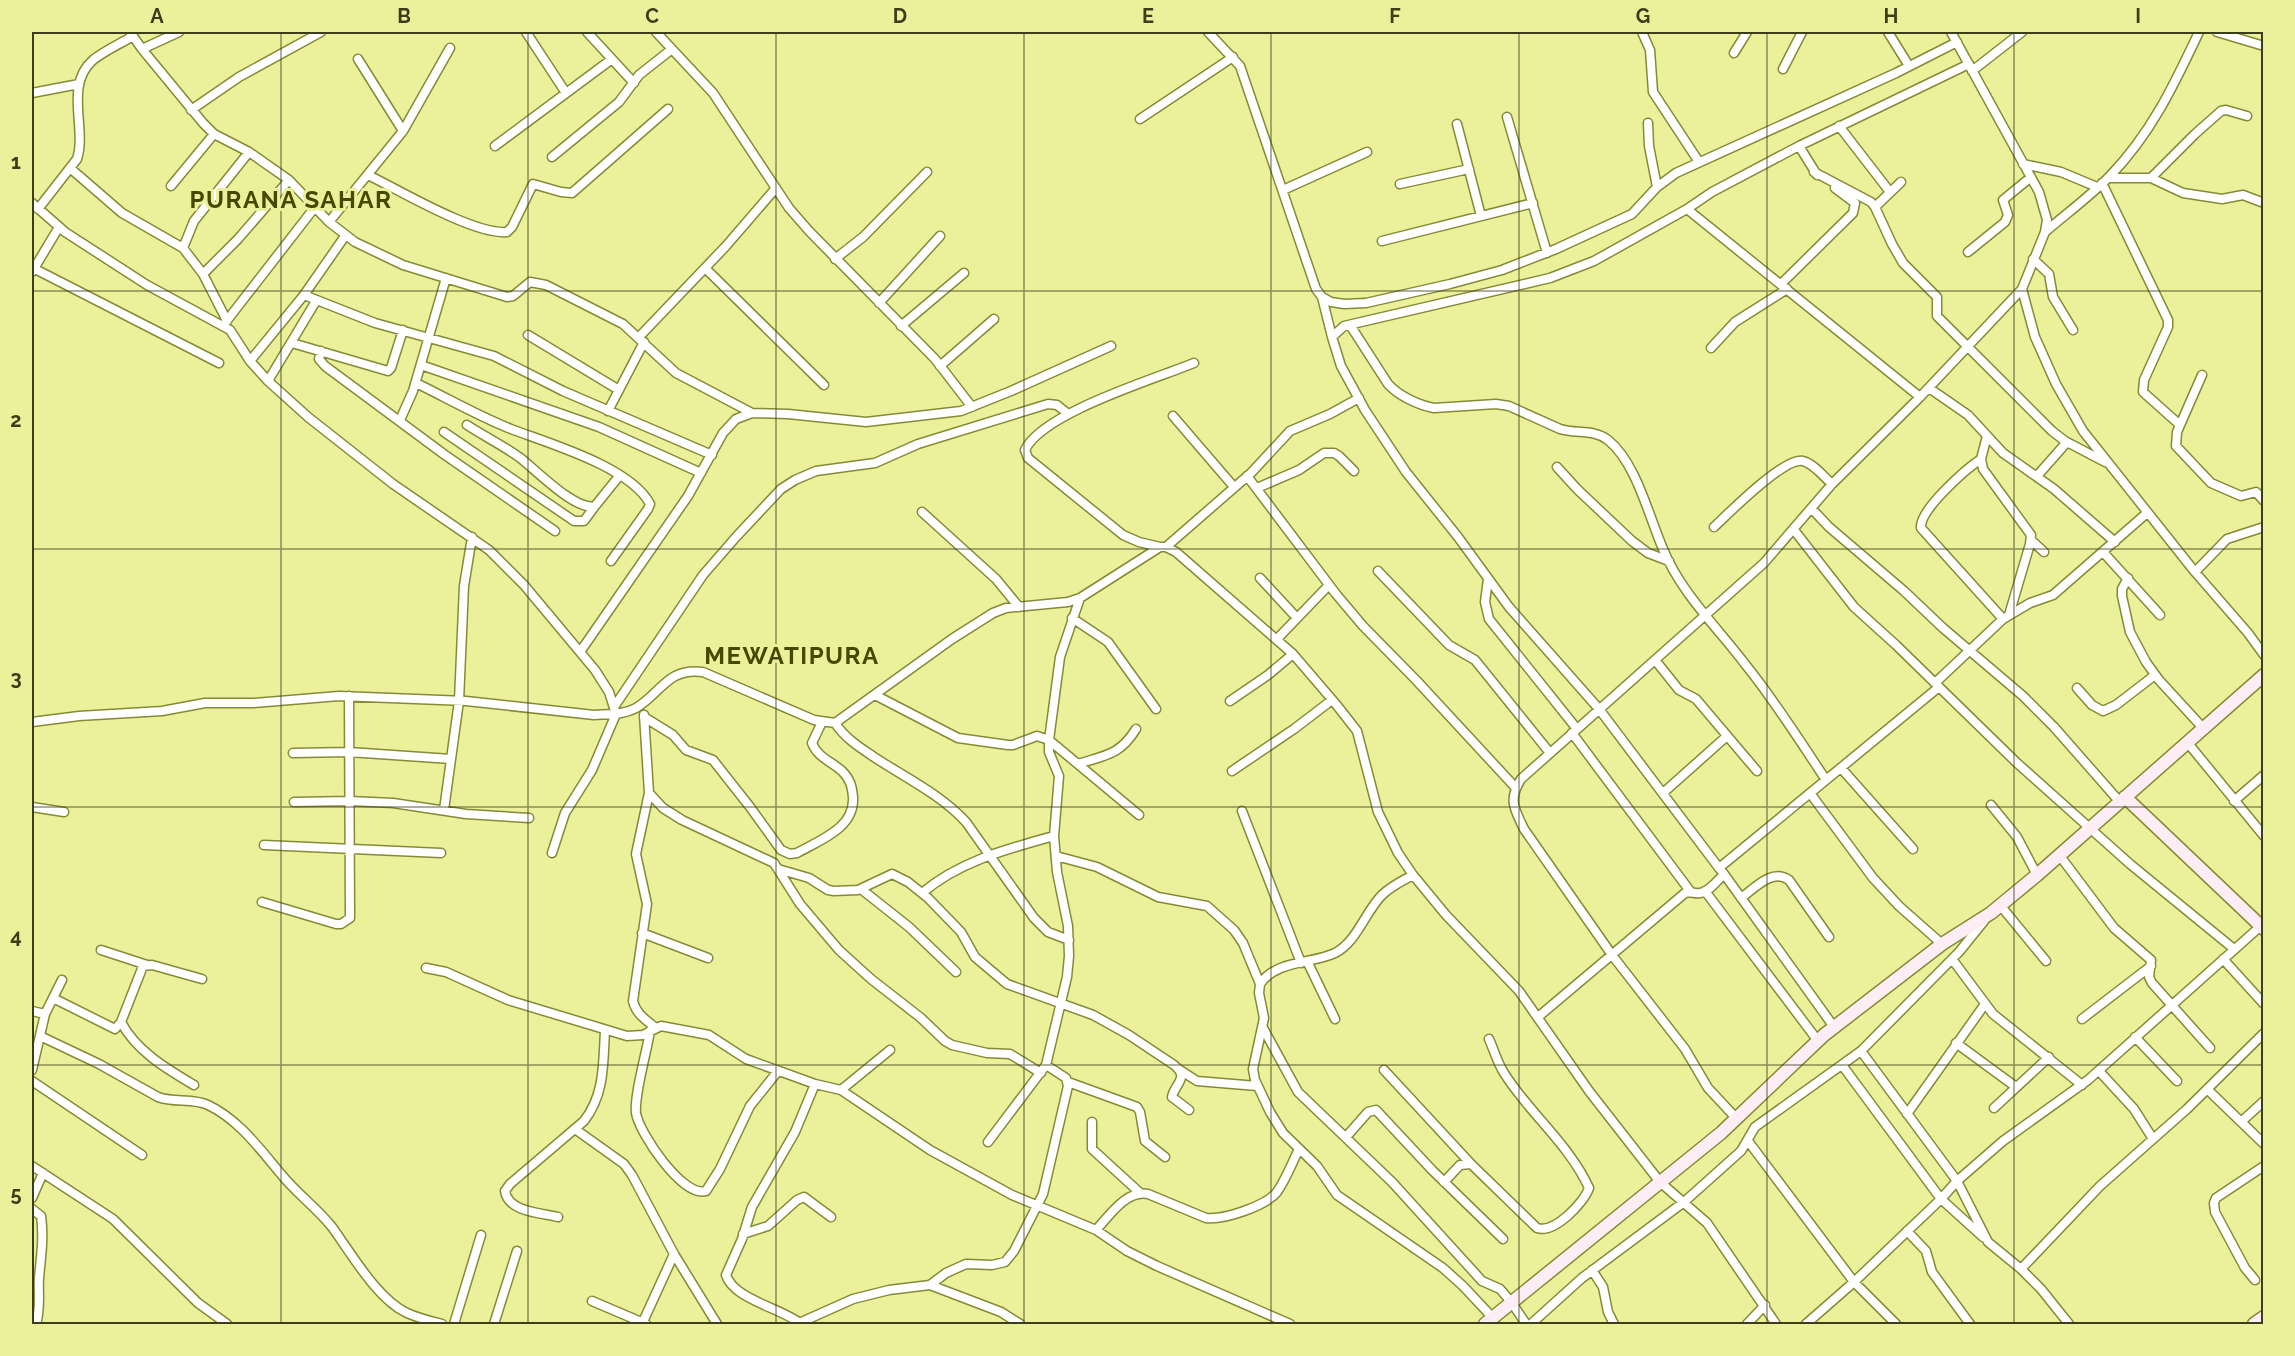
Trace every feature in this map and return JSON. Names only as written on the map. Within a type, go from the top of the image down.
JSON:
[{"type":"main road","points":[[1489,1321],[1736,1118],[1834,1027],[1942,944],[1995,909],[2037,876],[2264,675]]},
{"type":"main road","points":[[2122,799],[2262,926]]},
{"type":"main road","points":[[2254,1324],[2264,1317]]},
{"type":"street","points":[[142,49],[179,32]]},
{"type":"street","points":[[191,110],[239,76],[321,32]]},
{"type":"street","points":[[526,32],[566,93]]},
{"type":"street","points":[[656,32],[713,93],[776,188],[808,231],[940,366],[972,407]]},
{"type":"street","points":[[1208,32],[1240,66],[1316,289],[1331,303],[1344,304],[1366,303],[1450,284],[1502,270],[1547,253],[1632,214],[1657,187],[1676,173],[1957,42]]},
{"type":"street","points":[[1642,32],[1650,50],[1653,92],[1699,162]]},
{"type":"street","points":[[1734,53],[1748,32]]},
{"type":"street","points":[[1784,69],[1802,32]]},
{"type":"street","points":[[1888,32],[1909,66]]},
{"type":"street","points":[[1736,1118],[1708,1088],[1685,1049],[1612,955],[1524,829],[1512,800],[1515,787],[1521,779],[1764,563],[1832,484],[1929,388],[2022,289],[2045,232],[2047,220],[2045,210],[2039,192],[1951,32]]},
{"type":"street","points":[[1332,337],[1340,329],[1350,326],[1550,278],[1594,261],[1687,209],[1712,192],[1799,146],[1970,68],[2022,32]]},
{"type":"street","points":[[2045,232],[2103,183],[2162,108],[2199,32]]},
{"type":"street","points":[[2217,32],[2264,46]]},
{"type":"street","points":[[591,33],[634,83]]},
{"type":"street","points":[[225,323],[147,285],[59,227],[35,206],[77,159],[80,150],[78,94],[79,84],[86,69],[93,61],[132,34],[191,110],[214,134],[249,152],[289,180],[345,237],[393,261],[507,297],[513,296],[530,282],[536,282],[623,324],[676,374],[752,413]]},
{"type":"street","points":[[329,222],[403,131],[450,48]]},
{"type":"street","points":[[552,157],[619,102],[639,75],[672,49]]},
{"type":"street","points":[[1140,119],[1233,57]]},
{"type":"street","points":[[358,59],[403,131]]},
{"type":"street","points":[[495,146],[612,59]]},
{"type":"street","points":[[32,93],[79,84]]},
{"type":"street","points":[[368,175],[442,213],[483,229],[507,232],[512,227],[533,184],[572,193],[668,109]]},
{"type":"street","points":[[2151,178],[2221,111],[2226,110],[2247,116]]},
{"type":"street","points":[[1507,117],[1547,253]]},
{"type":"street","points":[[1648,123],[1649,146],[1657,187]]},
{"type":"street","points":[[1457,124],[1481,216]]},
{"type":"street","points":[[1839,126],[1890,192]]},
{"type":"street","points":[[171,186],[214,134]]},
{"type":"street","points":[[1711,348],[1735,322],[1784,287],[1856,208],[1852,199],[1814,172],[1799,146]]},
{"type":"street","points":[[183,248],[195,221],[249,152]]},
{"type":"street","points":[[1283,190],[1366,152]]},
{"type":"street","points":[[2024,164],[2103,183],[2151,178],[2183,193],[2222,199],[2244,195],[2264,203]]},
{"type":"street","points":[[70,168],[122,213],[183,248],[203,274],[225,323],[250,361],[268,381],[308,417],[393,484],[472,537],[514,574],[603,681],[615,710]]},
{"type":"street","points":[[1400,184],[1468,169]]},
{"type":"street","points":[[835,259],[863,237],[927,172]]},
{"type":"street","points":[[1814,172],[1858,194],[1875,207],[1903,262],[1937,297],[1937,316],[2052,431],[2067,442],[2108,463]]},
{"type":"street","points":[[1968,252],[2008,219],[2003,200],[2031,177]]},
{"type":"street","points":[[203,274],[238,239],[289,180]]},
{"type":"street","points":[[1875,207],[1901,182]]},
{"type":"street","points":[[2103,183],[2168,320],[2168,327],[2144,380],[2143,392],[2180,425]]},
{"type":"street","points":[[608,411],[641,339],[776,188]]},
{"type":"street","points":[[1382,241],[1533,203]]},
{"type":"street","points":[[225,323],[315,207]]},
{"type":"street","points":[[1687,209],[1920,397]]},
{"type":"street","points":[[59,227],[33,271],[219,363]]},
{"type":"street","points":[[250,361],[304,294],[345,237]]},
{"type":"street","points":[[879,303],[940,237]]},
{"type":"street","points":[[2033,259],[2049,274],[2053,297],[2073,330]]},
{"type":"street","points":[[705,268],[824,385]]},
{"type":"street","points":[[902,326],[964,273]]},
{"type":"street","points":[[400,420],[416,383],[446,278]]},
{"type":"street","points":[[2022,289],[2035,337],[2061,393],[2083,431],[2194,572],[2248,633],[2264,655]]},
{"type":"street","points":[[304,294],[316,301],[375,323],[494,356],[563,392],[712,455]]},
{"type":"street","points":[[1322,297],[1341,366],[1406,472],[1516,616],[1599,709],[1722,871],[1834,1027]]},
{"type":"street","points":[[268,381],[316,301]]},
{"type":"street","points":[[940,366],[994,319]]},
{"type":"street","points":[[1350,326],[1388,384],[1416,402],[1434,408],[1496,404],[1509,406],[1568,432],[1597,434],[1608,440],[1630,469],[1669,561],[1705,616],[1746,664],[1826,780]]},
{"type":"street","points":[[292,343],[388,371],[403,330]]},
{"type":"street","points":[[528,335],[619,390]]},
{"type":"street","points":[[580,652],[688,496],[723,433],[736,419],[752,413],[788,414],[866,422],[961,411],[1111,346]]},
{"type":"street","points":[[321,351],[319,358],[325,366],[445,455],[555,531]]},
{"type":"street","points":[[1194,363],[1067,413],[1026,446],[1026,455],[1123,535],[1138,542],[1176,552],[1219,587],[1293,654],[1357,731],[1378,812],[1398,853],[1413,875],[1446,915],[1519,991],[1589,1091],[1660,1182],[1717,1234],[1776,1324]]},
{"type":"street","points":[[421,365],[600,427],[701,474]]},
{"type":"street","points":[[2202,375],[2180,425],[2176,446],[2205,478],[2236,495],[2256,492],[2264,501]]},
{"type":"street","points":[[416,383],[495,422],[570,450],[620,475],[644,495],[650,504],[643,518],[611,561]]},
{"type":"street","points":[[1929,388],[1968,415],[2003,453],[2037,476],[2115,542]]},
{"type":"street","points":[[32,722],[79,716],[162,711],[205,703],[253,703],[349,696],[459,700],[584,714],[635,709],[676,675],[697,672],[822,722],[835,723],[952,639],[993,613],[1006,608],[1068,602],[1080,598],[1163,547],[1248,476],[1290,431],[1359,398]]},
{"type":"street","points":[[552,853],[565,813],[592,770],[615,710],[703,575],[781,489],[816,471],[875,463],[918,444],[1048,404],[1057,405],[1067,413]]},
{"type":"street","points":[[1173,416],[1234,487]]},
{"type":"street","points":[[467,425],[518,456],[558,489],[580,503],[595,506]]},
{"type":"street","points":[[444,432],[574,520],[584,521],[620,475]]},
{"type":"street","points":[[1987,436],[1981,459],[1983,469],[2027,530],[2031,540],[2044,552]]},
{"type":"street","points":[[2037,476],[2067,442]]},
{"type":"street","points":[[1257,489],[1299,470],[1324,453],[1334,453],[1354,471]]},
{"type":"street","points":[[1981,459],[1965,471],[1938,499],[1921,519],[1921,528],[2006,617]]},
{"type":"street","points":[[1714,527],[1771,475],[1797,460],[1810,464],[1832,484]]},
{"type":"street","points":[[1557,467],[1632,542],[1648,553],[1669,561]]},
{"type":"street","points":[[1248,476],[1329,585],[1363,626],[1515,787]]},
{"type":"street","points":[[1812,509],[1829,527],[2038,711],[2122,799]]},
{"type":"street","points":[[922,512],[996,579],[1019,607]]},
{"type":"street","points":[[1488,579],[1485,602],[1489,619],[1575,731],[1690,891],[1698,894],[1705,891],[1722,871],[1937,685],[2006,617],[2030,603],[2053,595],[2147,513]]},
{"type":"street","points":[[2194,572],[2227,539],[2264,526]]},
{"type":"street","points":[[1794,530],[1854,607],[2017,763],[2090,830],[2234,949]]},
{"type":"street","points":[[444,810],[459,700],[464,586],[472,537]]},
{"type":"street","points":[[2006,617],[2031,540]]},
{"type":"street","points":[[2103,552],[2160,615]]},
{"type":"street","points":[[1378,571],[1449,645],[1474,660],[1550,753]]},
{"type":"street","points":[[1260,578],[1297,618]]},
{"type":"street","points":[[2128,578],[2122,589],[2130,633],[2155,675],[2203,728]]},
{"type":"street","points":[[1277,639],[1329,585]]},
{"type":"street","points":[[988,1142],[1044,1069],[1066,977],[1070,940],[1054,836],[1059,776],[1049,753],[1049,740],[1060,657],[1080,598]]},
{"type":"street","points":[[1072,618],[1108,642],[1156,710]]},
{"type":"street","points":[[1230,701],[1268,675],[1293,654]]},
{"type":"street","points":[[1655,660],[1679,690],[1696,699],[1757,771]]},
{"type":"street","points":[[2077,688],[2092,705],[2103,711],[2116,705],[2155,675]]},
{"type":"street","points":[[875,695],[958,738],[1008,745],[1037,736],[1049,740],[1139,814]]},
{"type":"street","points":[[262,902],[336,924],[347,921],[351,912],[349,696]]},
{"type":"street","points":[[1232,771],[1332,700]]},
{"type":"street","points":[[643,703],[649,793],[636,854],[646,897],[633,1001],[639,1014],[653,1029]]},
{"type":"street","points":[[644,717],[673,735],[686,750],[713,760],[781,850],[790,854],[797,853],[841,826],[847,821],[853,808],[851,785],[848,778],[817,753],[813,746],[812,743],[822,722]]},
{"type":"street","points":[[835,723],[841,732],[856,745],[946,802],[966,822],[1034,918],[1048,932],[1070,940]]},
{"type":"street","points":[[1078,764],[1117,750],[1128,741],[1136,729]]},
{"type":"street","points":[[1663,793],[1727,736]]},
{"type":"street","points":[[2187,742],[2264,836]]},
{"type":"street","points":[[293,753],[349,752],[451,759]]},
{"type":"street","points":[[1841,768],[1913,849]]},
{"type":"street","points":[[2234,801],[2264,775]]},
{"type":"street","points":[[649,793],[672,814],[770,861],[778,869],[800,904],[839,950],[871,979],[921,1018],[936,1035],[952,1045],[987,1053],[1010,1054],[1062,1074],[1068,1082],[1137,1107],[1145,1141],[1165,1157]]},
{"type":"street","points":[[1810,793],[1873,878],[1899,906],[1942,944]]},
{"type":"street","points":[[294,802],[393,803],[466,814],[529,818]]},
{"type":"street","points":[[1991,805],[2017,837],[2037,876]]},
{"type":"street","points":[[32,807],[64,812]]},
{"type":"street","points":[[1242,811],[1304,962],[1335,1018]]},
{"type":"street","points":[[922,893],[942,878],[989,854],[1054,836]]},
{"type":"street","points":[[264,845],[441,853]]},
{"type":"street","points":[[1056,856],[1097,867],[1158,897],[1207,906],[1239,936],[1260,984],[1259,993],[1264,1018],[1253,1069],[1257,1086],[1283,1133],[1317,1166],[1337,1195],[1443,1268],[1463,1286],[1489,1321]]},
{"type":"street","points":[[2060,856],[2108,921],[2151,960],[2149,977],[2210,1048]]},
{"type":"street","points":[[778,869],[809,878],[828,890],[861,889],[892,874],[908,882],[922,893],[956,926],[975,957],[1007,984],[1060,1002],[1108,1023],[1186,1076],[1197,1081],[1257,1086]]},
{"type":"street","points":[[1260,984],[1271,973],[1340,949],[1351,939],[1381,896],[1394,885],[1413,875]]},
{"type":"street","points":[[1741,898],[1771,877],[1783,876],[1829,937]]},
{"type":"street","points":[[861,889],[909,927],[956,972]]},
{"type":"street","points":[[1538,1017],[1690,891]]},
{"type":"street","points":[[1705,891],[1818,1041]]},
{"type":"street","points":[[1531,1324],[1592,1270],[1684,1202],[1741,1151],[1760,1123],[1861,1052],[1952,959],[1995,909],[2046,961]]},
{"type":"street","points":[[1806,1324],[1854,1282],[1957,1181],[2003,1141],[2099,1071],[2262,926]]},
{"type":"street","points":[[642,933],[708,958]]},
{"type":"street","points":[[101,950],[202,979]]},
{"type":"street","points":[[1952,959],[1993,1014],[2082,1085]]},
{"type":"street","points":[[2223,959],[2264,1004]]},
{"type":"street","points":[[53,998],[114,1029],[121,1022],[140,970],[147,965]]},
{"type":"street","points":[[2082,1019],[2151,966]]},
{"type":"street","points":[[426,968],[446,972],[508,1000],[605,1031],[636,1037],[662,1026],[709,1035],[739,1055],[815,1084],[841,1090],[930,1150],[1012,1195],[1096,1230],[1127,1251],[1157,1266],[1285,1324]]},
{"type":"street","points":[[32,1070],[45,1014],[62,980]]},
{"type":"street","points":[[1907,1114],[1985,1004]]},
{"type":"street","points":[[32,1011],[45,1014]]},
{"type":"street","points":[[121,1022],[126,1031],[146,1052],[164,1067],[194,1085]]},
{"type":"street","points":[[1263,1028],[1298,1092],[1392,1182],[1482,1281],[1500,1289],[1526,1324]]},
{"type":"street","points":[[653,1029],[637,1100],[637,1116],[661,1159],[682,1182],[699,1192],[706,1191],[716,1176],[750,1106],[778,1071]]},
{"type":"street","points":[[558,1217],[512,1205],[506,1198],[505,1191],[590,1113],[603,1080],[605,1031]]},
{"type":"street","points":[[2021,1269],[2100,1186],[2264,1034]]},
{"type":"street","points":[[40,1036],[99,1064],[167,1101],[206,1104],[212,1107],[260,1147],[288,1183],[332,1228],[367,1277],[399,1308],[442,1324]]},
{"type":"street","points":[[2136,1037],[2177,1081]]},
{"type":"street","points":[[1384,1070],[1471,1164],[1537,1228],[1542,1230],[1555,1226],[1582,1202],[1589,1188],[1562,1145],[1510,1082],[1497,1060],[1489,1039]]},
{"type":"street","points":[[1956,1043],[2016,1087]]},
{"type":"street","points":[[841,1090],[890,1050]]},
{"type":"street","points":[[1861,1052],[1957,1181],[1988,1242]]},
{"type":"street","points":[[1994,1108],[2049,1057]]},
{"type":"street","points":[[1842,1065],[1941,1199],[2021,1269],[2041,1289],[2069,1324]]},
{"type":"street","points":[[1180,1070],[1182,1076],[1172,1097],[1190,1110]]},
{"type":"street","points":[[2099,1071],[2134,1109],[2153,1139]]},
{"type":"street","points":[[32,1081],[142,1155]]},
{"type":"street","points":[[930,1285],[946,1272],[966,1264],[992,1265],[1005,1262],[1014,1251],[1038,1205],[1055,1149],[1068,1082]]},
{"type":"street","points":[[815,1084],[795,1131],[752,1207],[727,1269],[728,1280],[745,1294],[799,1324],[853,1299],[889,1290],[930,1285],[1001,1312],[1020,1324]]},
{"type":"street","points":[[2207,1089],[2264,1143]]},
{"type":"street","points":[[2241,1122],[2264,1101]]},
{"type":"street","points":[[1346,1137],[1368,1112],[1376,1110],[1444,1182],[1503,1239]]},
{"type":"street","points":[[1092,1122],[1092,1149],[1139,1192],[1206,1218],[1223,1218],[1236,1214],[1272,1196],[1299,1149]]},
{"type":"street","points":[[575,1129],[624,1164],[636,1181],[675,1254],[717,1324]]},
{"type":"street","points":[[1749,1141],[1854,1282],[1896,1324]]},
{"type":"street","points":[[1444,1182],[1460,1165],[1471,1164]]},
{"type":"street","points":[[32,1166],[114,1219],[198,1304],[227,1324]]},
{"type":"street","points":[[2255,1280],[2238,1256],[2215,1212],[2214,1203],[2216,1198],[2264,1166]]},
{"type":"street","points":[[32,1198],[43,1173]]},
{"type":"street","points":[[1096,1230],[1130,1195],[1139,1192]]},
{"type":"street","points":[[743,1234],[768,1226],[797,1200],[804,1197],[831,1217]]},
{"type":"street","points":[[32,1209],[41,1216],[44,1239],[39,1279],[39,1312],[36,1324]]},
{"type":"street","points":[[1907,1231],[1926,1251],[1932,1272],[1970,1324]]},
{"type":"street","points":[[454,1324],[481,1235]]},
{"type":"street","points":[[494,1324],[517,1251]]},
{"type":"street","points":[[592,1301],[644,1324],[675,1254]]},
{"type":"street","points":[[1592,1270],[1603,1287],[1608,1312],[1614,1324]]},
{"type":"street","points":[[1747,1324],[1765,1305]]},
{"type":"district","name":"PURANA SAHAR","points":[[291,199]]},
{"type":"district","name":"MEWATIPURA","points":[[792,655]]}]
